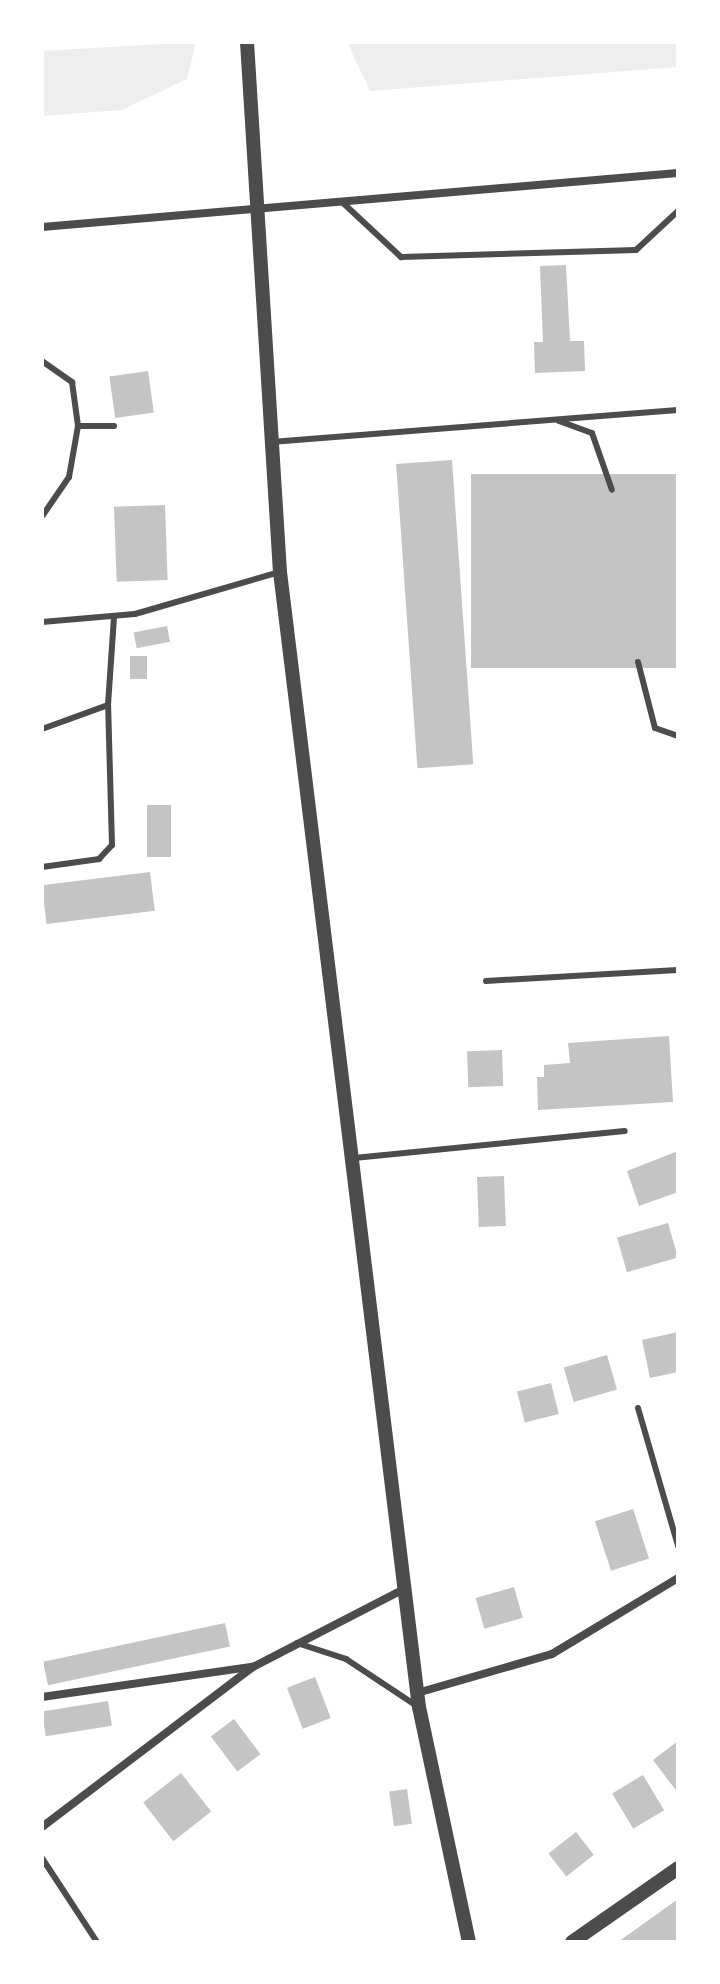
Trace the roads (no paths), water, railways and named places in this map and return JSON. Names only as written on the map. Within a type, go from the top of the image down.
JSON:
[{"type":"street","points":[[247,42],[253,204],[268,443],[280,572],[418,1700],[469,1942]]},
{"type":"street","points":[[42,227],[253,204],[342,202],[678,173]]},
{"type":"street","points":[[418,1700],[552,1654],[678,1578]]},
{"type":"street","points":[[42,1827],[253,1667],[293,1642],[405,1588]]},
{"type":"street","points":[[42,1697],[253,1667]]},
{"type":"street","points":[[572,1942],[678,1868]]},
{"type":"lane","points":[[342,202],[353,216],[401,257],[636,250],[678,211]]},
{"type":"lane","points":[[42,361],[72,382],[78,426],[69,477],[43,515]]},
{"type":"lane","points":[[268,443],[678,410]]},
{"type":"lane","points":[[552,420],[592,433],[612,490]]},
{"type":"lane","points":[[78,426],[114,426]]},
{"type":"lane","points":[[42,622],[114,616],[280,572]]},
{"type":"lane","points":[[42,867],[99,859],[112,845],[108,705],[114,616]]},
{"type":"lane","points":[[638,662],[655,728],[678,736]]},
{"type":"lane","points":[[42,729],[108,705]]},
{"type":"lane","points":[[486,981],[678,970]]},
{"type":"lane","points":[[351,1158],[625,1131]]},
{"type":"lane","points":[[638,1408],[678,1546]]},
{"type":"lane","points":[[293,1642],[346,1659],[418,1700]]},
{"type":"lane","points":[[42,1858],[97,1942]]}]
